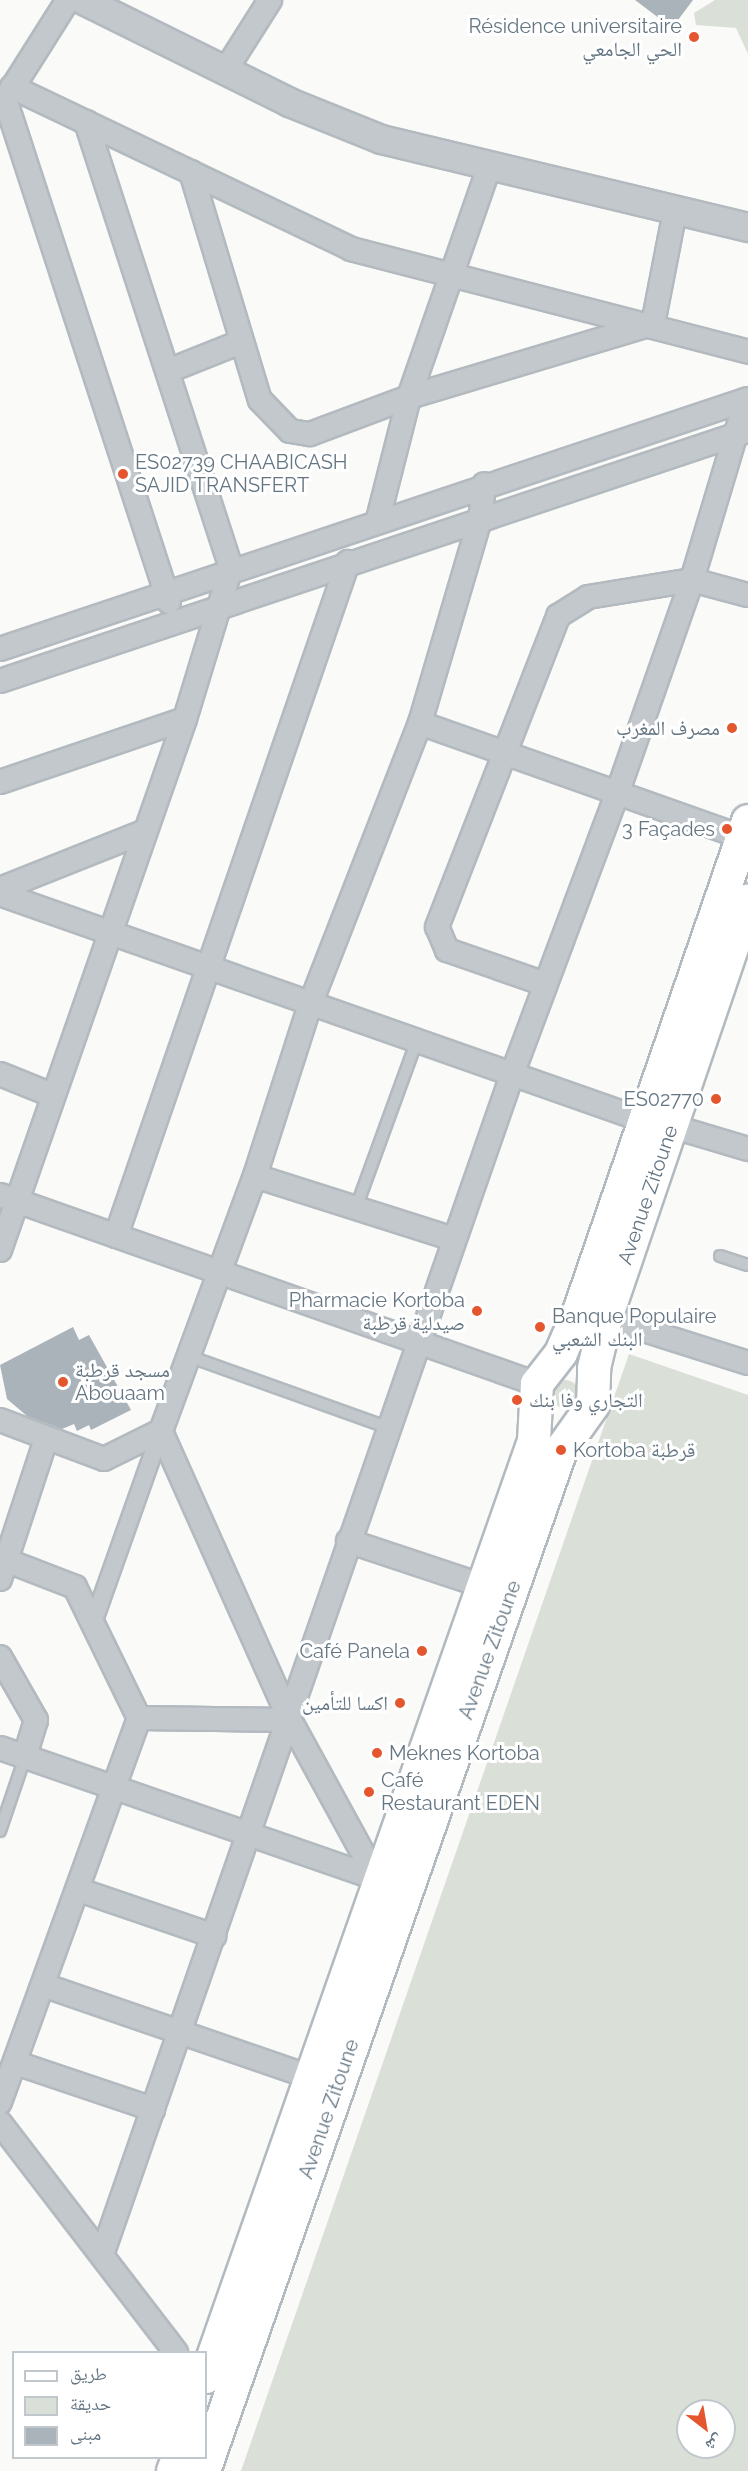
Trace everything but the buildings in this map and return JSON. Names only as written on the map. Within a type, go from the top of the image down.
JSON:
[{"type":"main road","name":"Avenue Zitoune","points":[[207,2374],[308,2076],[391,1883],[561,1450],[591,1400],[606,1318],[659,1124],[745,829]]},
{"type":"main road","name":"Avenue Zitoune","points":[[204,2471],[483,1586],[534,1442],[541,1386],[580,1309],[659,1124],[748,900]]},
{"type":"main road","points":[[576,1366],[591,1400],[560,1424],[541,1386],[576,1366]]},
{"type":"street","points":[[6,97],[68,0]]},
{"type":"street","points":[[82,0],[225,71],[381,139],[748,227]]},
{"type":"street","points":[[225,71],[270,0]]},
{"type":"street","points":[[6,97],[86,122],[351,249],[653,324],[748,352]]},
{"type":"street","points":[[6,97],[166,589],[173,621]]},
{"type":"street","points":[[0,1250],[9,1198],[52,1095],[110,934],[224,604],[231,568],[86,122]]},
{"type":"street","points":[[378,519],[409,397],[489,166]]},
{"type":"street","points":[[191,172],[260,400],[290,431],[310,434],[409,397],[653,324]]},
{"type":"street","points":[[653,324],[675,211]]},
{"type":"street","points":[[168,371],[241,342]]},
{"type":"street","points":[[0,648],[166,589],[747,399],[741,433],[692,580],[617,794],[545,984],[454,1239],[348,1541],[290,1720],[102,2255]]},
{"type":"street","points":[[0,681],[348,562],[741,433]]},
{"type":"street","points":[[93,1623],[255,1176],[310,1005],[420,723],[480,519],[484,484]]},
{"type":"street","points":[[116,1236],[211,970],[348,562]]},
{"type":"street","points":[[545,984],[447,950],[437,936],[440,917],[502,756],[565,608],[588,597],[692,580],[748,596]]},
{"type":"street","points":[[0,782],[185,719]]},
{"type":"street","points":[[420,723],[502,756],[617,794],[745,829]]},
{"type":"street","points":[[1,895],[146,831]]},
{"type":"street","points":[[1,895],[310,1005],[417,1039],[659,1124],[748,1149]]},
{"type":"street","points":[[0,1074],[52,1095]]},
{"type":"street","points":[[255,1176],[357,1205],[454,1239]]},
{"type":"street","points":[[9,1198],[541,1386]]},
{"type":"street","points":[[606,1318],[748,1363]]},
{"type":"street","points":[[0,1420],[104,1459],[162,1431]]},
{"type":"street","points":[[162,1431],[290,1720],[391,1883]]},
{"type":"street","points":[[0,2103],[79,1890],[139,1718],[75,1587],[2,1566],[46,1439]]},
{"type":"street","points":[[348,1541],[483,1586]]},
{"type":"street","points":[[0,1657],[36,1720],[25,1757]]},
{"type":"street","points":[[139,1718],[290,1720]]},
{"type":"street","points":[[0,1748],[391,1883]]},
{"type":"street","points":[[79,1890],[214,1936]]},
{"type":"street","points":[[43,1985],[308,2076]]},
{"type":"street","points":[[16,2063],[153,2109]]},
{"type":"street","points":[[0,2123],[175,2351]]},
{"type":"lane","points":[[357,1205],[417,1039]]},
{"type":"lane","points":[[720,1256],[748,1265]]},
{"type":"lane","points":[[188,1356],[389,1428]]},
{"type":"lane","points":[[0,1831],[25,1757]]},
{"type":"green space","points":[[715,0],[748,0],[748,54],[736,28],[696,25],[694,13]]},
{"type":"green space","points":[[629,1354],[748,1395],[748,2471],[241,2471]]},
{"type":"green space","points":[[565,1380],[575,1384],[579,1394],[575,1404],[565,1408],[555,1404],[551,1394],[555,1384]]},
{"type":"place","name":"Résidence universitaire الحي الجامعي","points":[[694,37]]},
{"type":"place","name":"ES02739 CHAABICASH SAJID TRANSFERT","points":[[123,474]]},
{"type":"place","name":"مصرف المغرب","points":[[732,728]]},
{"type":"place","name":"3 Façades","points":[[727,829]]},
{"type":"place","name":"ES02770","points":[[716,1099]]},
{"type":"place","name":"Pharmacie Kortoba صيدلية قرطبة","points":[[477,1311]]},
{"type":"place","name":"Banque Populaire البنك الشعبي","points":[[540,1327]]},
{"type":"place","name":"مسجد قرطبة Abouaam","points":[[63,1382]]},
{"type":"place","name":"التجاري وفا بنك","points":[[517,1400]]},
{"type":"place","name":"Kortoba قرطبة","points":[[561,1450]]},
{"type":"place","name":"Café Panela","points":[[422,1651]]},
{"type":"place","name":"اكسا للتأمين","points":[[400,1703]]},
{"type":"place","name":"Meknes Kortoba","points":[[377,1753]]},
{"type":"place","name":"Café Restaurant EDEN","points":[[369,1792]]}]
